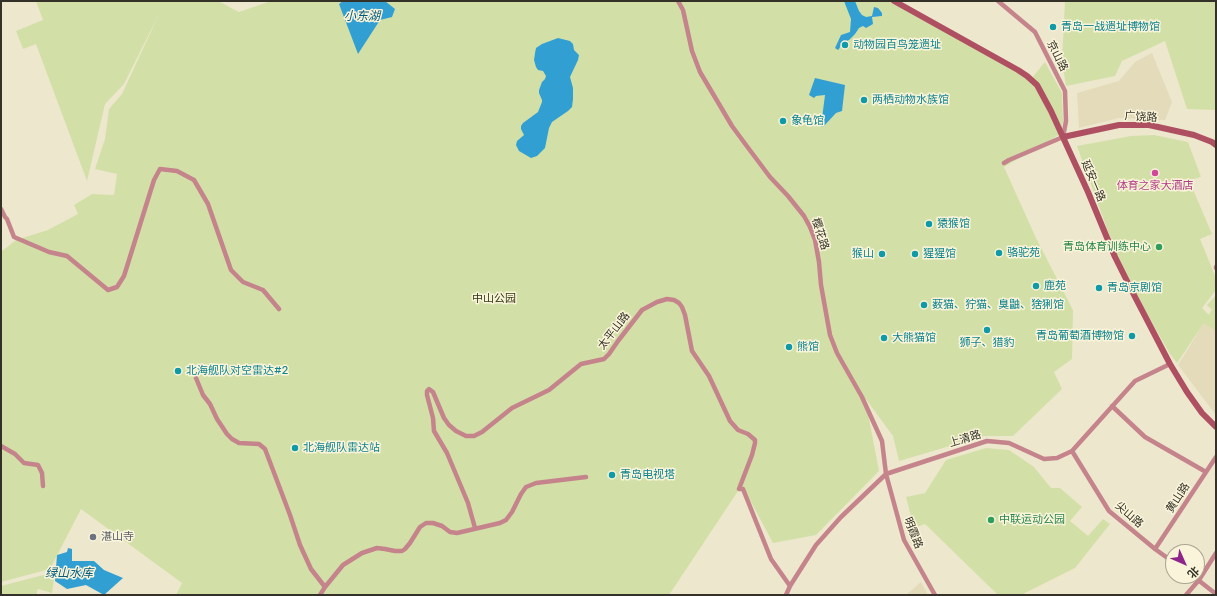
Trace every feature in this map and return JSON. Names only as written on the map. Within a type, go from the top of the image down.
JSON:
[{"type":"main road","name":"延安一路","points":[[894,1],[1027,76],[1037,85],[1063,137],[1115,257],[1170,364],[1194,402],[1216,427]]},
{"type":"main road","name":"广饶路","points":[[1063,137],[1119,125],[1149,125],[1194,135],[1216,144]]},
{"type":"street","name":"樱花路","points":[[678,1],[683,10],[692,51],[700,72],[732,126],[770,177],[804,216],[810,227],[815,240],[830,335],[837,353],[862,396],[882,441],[886,474]]},
{"type":"street","name":"京山路","points":[[998,1],[1035,32],[1065,91],[1066,121],[1063,137]]},
{"type":"street","points":[[1004,163],[1063,137]]},
{"type":"street","points":[[1,209],[7,219],[14,237],[49,252],[67,256],[108,290],[117,287],[124,276],[154,180],[160,169],[177,171],[194,180],[208,204],[231,270],[243,282],[263,290],[279,310]]},
{"type":"street","name":"太平山路","points":[[475,528],[468,503],[447,454],[434,431],[433,418],[427,391],[429,389],[433,392],[444,418],[449,425],[456,431],[466,436],[474,436],[482,432],[512,408],[550,390],[581,364],[604,359],[642,310],[657,302],[667,299],[674,300],[682,307],[685,315],[692,351],[709,376],[730,421],[738,430],[748,434],[754,440],[755,443],[752,455],[739,489],[743,489],[771,559],[790,586]]},
{"type":"street","name":"上清路","points":[[786,595],[790,586],[816,545],[841,517],[886,474],[987,441],[1009,443],[1044,460],[1056,458],[1072,451],[1135,381],[1170,364]]},
{"type":"street","points":[[196,378],[203,395],[210,404],[217,419],[227,434],[238,443],[260,444],[265,449],[303,551],[311,569],[325,586]]},
{"type":"street","points":[[1112,406],[1145,437],[1206,472]]},
{"type":"street","points":[[1,446],[15,454],[24,463],[38,465],[42,473],[43,486]]},
{"type":"street","name":"尖山路","points":[[1072,451],[1109,511],[1165,556]]},
{"type":"street","name":"黄山路","points":[[1155,549],[1216,458]]},
{"type":"street","name":"明霞路","points":[[886,474],[904,540],[934,595]]},
{"type":"street","points":[[320,595],[325,586],[343,565],[362,553],[377,548],[402,551],[420,527],[426,523],[433,523],[442,526],[450,532],[457,533],[500,523],[506,520],[512,512],[520,494],[526,487],[536,483],[586,477]]},
{"type":"street","points":[[1205,570],[1216,553]]},
{"type":"street","points":[[1186,595],[1196,584]]},
{"type":"street","points":[[1204,584],[1216,594]]},
{"type":"shaded area","points":[[1152,53],[1172,102],[1165,120],[1119,118],[1079,128],[1077,93],[1119,81],[1135,62]]},
{"type":"shaded area","points":[[1216,295],[1216,415],[1178,365],[1212,310],[1207,305]]},
{"type":"shaded area","points":[[921,582],[928,595],[906,595]]},
{"type":"green space","name":"中山公园","points":[[36,1],[218,1],[239,12],[271,1],[897,1],[1031,79],[1045,62],[1062,93],[1063,122],[1059,135],[1004,167],[1036,238],[1073,310],[1072,359],[1054,372],[1062,389],[1013,436],[984,436],[899,461],[893,436],[865,398],[879,471],[816,535],[773,543],[742,485],[669,595],[176,595],[182,583],[81,509],[50,569],[1,582],[1,252],[16,240],[48,230],[78,214],[74,205],[92,194],[114,195],[117,174],[95,169],[105,139],[109,109],[122,94],[160,12],[124,84],[105,104],[87,181],[36,44],[23,49],[16,31],[43,20]]},
{"type":"green space","points":[[1065,1],[1216,1],[1216,110],[1187,109],[1165,41],[1122,61],[1115,76],[1066,86],[1062,61]]},
{"type":"green space","name":"青岛体育训练中心","points":[[1154,135],[1188,142],[1201,177],[1189,180],[1212,234],[1200,239],[1216,278],[1216,290],[1202,308],[1209,315],[1212,309],[1207,305],[1216,295],[1216,331],[1204,323],[1177,363],[1170,354],[1147,314],[1117,256],[1077,146],[1131,136]]},
{"type":"green space","name":"中联运动公园","points":[[986,448],[1009,450],[1034,467],[1051,488],[1060,488],[1082,507],[1070,521],[1088,536],[1103,519],[1110,524],[1075,568],[1021,595],[998,595],[925,524],[914,528],[906,497],[925,493],[946,460]]},
{"type":"green space","points":[[55,572],[52,593],[38,589],[36,595],[1,595],[1,586]]},
{"type":"water","name":"小东湖","points":[[343,1],[385,1],[395,9],[392,17],[380,20],[358,54],[339,4]]},
{"type":"water","points":[[844,1],[855,1],[859,11],[866,17],[872,16],[874,7],[878,8],[882,13],[882,16],[872,17],[873,24],[866,28],[863,26],[859,28],[849,40],[842,43],[838,50],[835,48],[841,35],[850,32],[851,19]]},
{"type":"water","points":[[558,38],[570,41],[573,44],[574,50],[579,55],[570,77],[573,88],[572,107],[552,122],[549,128],[545,148],[537,156],[531,158],[519,151],[516,145],[517,141],[524,135],[521,126],[538,112],[542,102],[539,90],[546,76],[543,71],[538,70],[536,67],[534,60],[536,48]]},
{"type":"water","points":[[815,78],[845,85],[842,111],[836,113],[823,127],[821,126],[825,95],[816,96],[814,98],[809,95]]},
{"type":"water","name":"绿山水库","points":[[68,548],[72,549],[72,561],[94,561],[104,570],[123,578],[104,595],[86,585],[67,589],[55,581],[57,555],[67,552]]},
{"type":"place","name":"青岛一战遗址博物馆","points":[[1053,27]]},
{"type":"place","name":"动物园百鸟笼遗址","points":[[845,45]]},
{"type":"place","name":"两栖动物水族馆","points":[[864,100]]},
{"type":"place","name":"象龟馆","points":[[783,121]]},
{"type":"place","name":"体育之家大酒店","points":[[1155,173]]},
{"type":"place","name":"猿猴馆","points":[[929,224]]},
{"type":"place","name":"青岛体育训练中心","points":[[1159,247]]},
{"type":"place","name":"骆驼苑","points":[[999,253]]},
{"type":"place","name":"猴山","points":[[882,254]]},
{"type":"place","name":"猩猩馆","points":[[915,254]]},
{"type":"place","name":"鹿苑","points":[[1036,286]]},
{"type":"place","name":"青岛京剧馆","points":[[1099,288]]},
{"type":"place","name":"薮猫、狞猫、臭鼬、猞猁馆","points":[[924,305]]},
{"type":"place","name":"狮子、猎豹","points":[[987,330]]},
{"type":"place","name":"青岛葡萄酒博物馆","points":[[1132,336]]},
{"type":"place","name":"大熊猫馆","points":[[884,338]]},
{"type":"place","name":"熊馆","points":[[789,347]]},
{"type":"place","name":"北海舰队对空雷达#2","points":[[178,371]]},
{"type":"place","name":"北海舰队雷达站","points":[[295,448]]},
{"type":"place","name":"青岛电视塔","points":[[612,475]]},
{"type":"place","name":"中联运动公园","points":[[991,520]]},
{"type":"place","name":"湛山寺","points":[[93,537]]}]
